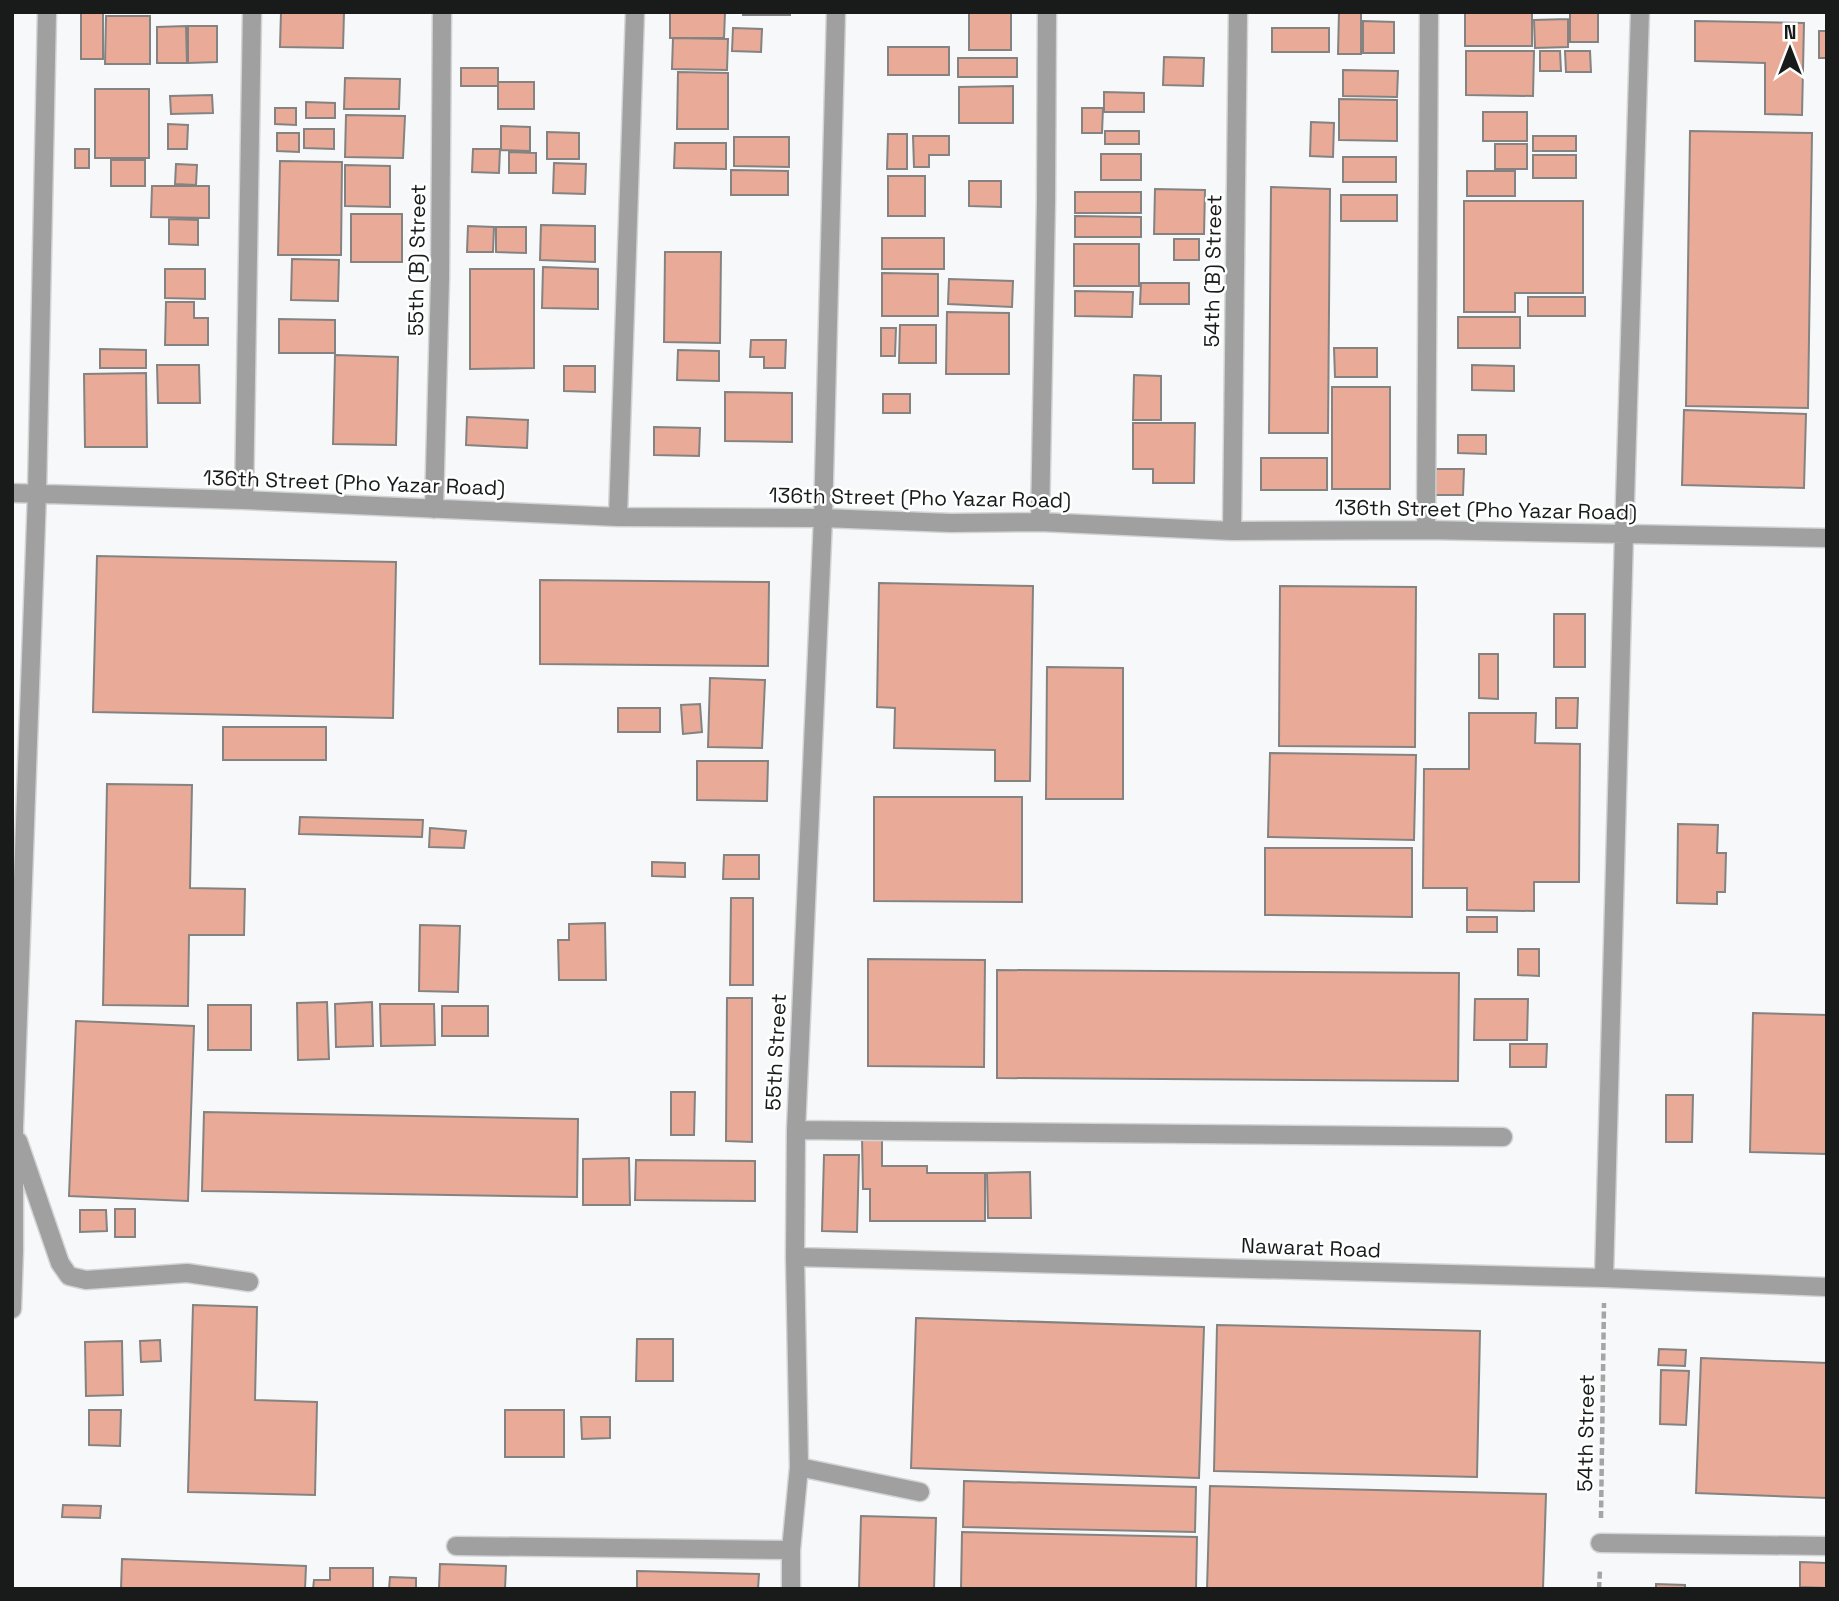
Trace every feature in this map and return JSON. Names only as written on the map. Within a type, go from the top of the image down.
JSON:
[{"type":"street","points":[[12,1309],[15,1250],[14,1127],[37,494],[47,12]]},
{"type":"street","points":[[244,500],[252,12]]},
{"type":"street","name":"55th (B) Street","points":[[434,509],[440,279],[442,12]]},
{"type":"street","points":[[618,517],[635,12]]},
{"type":"street","name":"55th Street","points":[[791,1589],[791,1550],[800,1467],[795,1257],[796,1130],[823,518],[836,12]]},
{"type":"street","points":[[1040,522],[1048,12]]},
{"type":"street","name":"54th (B) Street","points":[[1232,531],[1238,12]]},
{"type":"street","points":[[1426,530],[1429,12]]},
{"type":"street","points":[[1604,1278],[1640,12]]},
{"type":"street","name":"136th Street (Pho Yazar Road)","points":[[12,493],[244,500],[618,517],[1040,522],[1232,531],[1426,530],[1827,538]]},
{"type":"street","points":[[14,1127],[60,1263],[69,1276],[86,1280],[187,1273],[249,1282]]},
{"type":"street","points":[[796,1130],[1503,1137]]},
{"type":"street","name":"Nawarat Road","points":[[795,1257],[1604,1278],[1827,1287]]},
{"type":"street","points":[[800,1467],[920,1492]]},
{"type":"street","points":[[1600,1544],[1827,1546]]},
{"type":"street","points":[[456,1546],[791,1550]]},
{"type":"path","name":"54th Street","points":[[1599,1589],[1604,1278]]},
{"type":"building","points":[[81,12],[103,12],[103,59],[81,59]]},
{"type":"building","points":[[281,12],[344,13],[343,48],[280,47]]},
{"type":"building","points":[[670,12],[725,12],[724,38],[670,38]]},
{"type":"building","points":[[743,12],[790,12],[790,15],[743,15]]},
{"type":"building","points":[[969,12],[1011,12],[1011,50],[969,50]]},
{"type":"building","points":[[1339,12],[1361,12],[1361,54],[1338,54]]},
{"type":"building","points":[[1465,12],[1532,12],[1532,46],[1465,46]]},
{"type":"building","points":[[1570,12],[1598,12],[1598,42],[1570,42]]},
{"type":"building","points":[[106,16],[150,16],[150,64],[105,64]]},
{"type":"building","points":[[1568,19],[1568,47],[1535,48],[1534,20]]},
{"type":"building","points":[[1363,21],[1394,22],[1394,53],[1363,53]]},
{"type":"building","points":[[1695,21],[1804,23],[1802,115],[1765,114],[1765,63],[1695,61]]},
{"type":"building","points":[[186,26],[187,63],[157,63],[157,27]]},
{"type":"building","points":[[188,26],[217,26],[217,62],[188,63]]},
{"type":"building","points":[[733,28],[762,29],[761,52],[732,51]]},
{"type":"building","points":[[1272,28],[1329,28],[1329,52],[1272,52]]},
{"type":"building","points":[[1819,31],[1827,31],[1827,58],[1819,58]]},
{"type":"building","points":[[673,38],[728,39],[727,70],[672,69]]},
{"type":"building","points":[[888,47],[949,47],[949,75],[888,75]]},
{"type":"building","points":[[1466,51],[1534,51],[1533,96],[1466,95]]},
{"type":"building","points":[[1540,51],[1560,51],[1561,71],[1540,71]]},
{"type":"building","points":[[1565,51],[1590,51],[1591,72],[1566,72]]},
{"type":"building","points":[[1164,57],[1204,58],[1203,86],[1163,85]]},
{"type":"building","points":[[958,58],[1017,58],[1017,77],[958,77]]},
{"type":"building","points":[[461,68],[498,68],[498,86],[461,86]]},
{"type":"building","points":[[1343,70],[1398,71],[1397,97],[1343,96]]},
{"type":"building","points":[[678,72],[728,73],[728,129],[677,129]]},
{"type":"building","points":[[345,78],[400,79],[399,109],[344,109]]},
{"type":"building","points":[[498,82],[534,82],[534,109],[498,109]]},
{"type":"building","points":[[1013,86],[1013,123],[959,123],[959,87]]},
{"type":"building","points":[[95,89],[149,89],[149,158],[95,158]]},
{"type":"building","points":[[1104,92],[1144,93],[1144,112],[1104,112]]},
{"type":"building","points":[[212,95],[213,113],[171,114],[170,96]]},
{"type":"building","points":[[1339,99],[1397,100],[1397,141],[1339,140]]},
{"type":"building","points":[[306,102],[335,103],[335,118],[306,118]]},
{"type":"building","points":[[275,108],[296,108],[296,125],[275,124]]},
{"type":"building","points":[[1082,108],[1103,108],[1102,133],[1082,133]]},
{"type":"building","points":[[1483,112],[1527,112],[1527,141],[1483,141]]},
{"type":"building","points":[[346,115],[405,116],[403,158],[345,157]]},
{"type":"building","points":[[1311,122],[1334,123],[1333,157],[1310,156]]},
{"type":"building","points":[[168,124],[188,125],[187,149],[168,149]]},
{"type":"building","points":[[501,126],[530,127],[530,151],[501,150]]},
{"type":"building","points":[[304,129],[334,129],[334,149],[304,148]]},
{"type":"building","points":[[1105,131],[1139,131],[1139,144],[1105,144]]},
{"type":"building","points":[[1690,131],[1812,133],[1808,408],[1686,406]]},
{"type":"building","points":[[547,132],[579,133],[579,159],[547,159]]},
{"type":"building","points":[[277,133],[299,133],[299,152],[277,151]]},
{"type":"building","points":[[888,134],[907,134],[907,169],[887,169]]},
{"type":"building","points":[[913,136],[949,136],[949,155],[929,155],[929,167],[914,167]]},
{"type":"building","points":[[1533,136],[1576,136],[1576,151],[1533,151]]},
{"type":"building","points":[[734,137],[789,137],[789,167],[734,166]]},
{"type":"building","points":[[675,143],[726,143],[726,169],[674,168]]},
{"type":"building","points":[[1495,144],[1527,144],[1527,169],[1495,169]]},
{"type":"building","points":[[75,149],[89,149],[89,168],[75,168]]},
{"type":"building","points":[[473,149],[500,149],[499,173],[472,172]]},
{"type":"building","points":[[509,152],[536,153],[536,173],[509,173]]},
{"type":"building","points":[[1101,154],[1141,154],[1141,180],[1101,180]]},
{"type":"building","points":[[1533,155],[1576,155],[1576,178],[1533,178]]},
{"type":"building","points":[[1343,157],[1396,157],[1396,182],[1343,182]]},
{"type":"building","points":[[111,160],[145,160],[145,186],[111,186]]},
{"type":"building","points":[[280,161],[342,162],[341,255],[278,255]]},
{"type":"building","points":[[554,163],[586,164],[585,194],[553,193]]},
{"type":"building","points":[[176,164],[197,165],[196,185],[175,184]]},
{"type":"building","points":[[345,165],[390,166],[390,207],[345,206]]},
{"type":"building","points":[[731,170],[788,171],[788,195],[731,195]]},
{"type":"building","points":[[1467,171],[1515,171],[1515,196],[1467,196]]},
{"type":"building","points":[[888,176],[925,176],[925,216],[888,216]]},
{"type":"building","points":[[969,181],[1001,181],[1001,207],[969,206]]},
{"type":"building","points":[[152,186],[209,186],[209,218],[151,217]]},
{"type":"building","points":[[1271,187],[1330,189],[1328,433],[1269,433]]},
{"type":"building","points":[[1155,189],[1205,190],[1204,234],[1154,234]]},
{"type":"building","points":[[1075,192],[1141,192],[1141,213],[1075,213]]},
{"type":"building","points":[[1341,195],[1397,195],[1397,221],[1341,221]]},
{"type":"building","points":[[1464,201],[1583,201],[1583,293],[1515,293],[1515,312],[1464,312]]},
{"type":"building","points":[[351,214],[402,214],[402,262],[351,262]]},
{"type":"building","points":[[1075,216],[1141,217],[1141,237],[1075,237]]},
{"type":"building","points":[[169,219],[198,220],[198,245],[169,244]]},
{"type":"building","points":[[541,225],[595,226],[595,262],[540,260]]},
{"type":"building","points":[[468,226],[494,227],[493,252],[467,252]]},
{"type":"building","points":[[496,227],[526,227],[526,253],[496,252]]},
{"type":"building","points":[[882,238],[944,238],[944,269],[882,269]]},
{"type":"building","points":[[1174,239],[1199,239],[1199,260],[1174,260]]},
{"type":"building","points":[[1074,244],[1139,244],[1139,286],[1074,286]]},
{"type":"building","points":[[665,252],[721,252],[720,343],[664,342]]},
{"type":"building","points":[[292,259],[339,260],[338,301],[291,300]]},
{"type":"building","points":[[543,267],[598,269],[598,309],[542,308]]},
{"type":"building","points":[[165,269],[205,269],[205,299],[165,298]]},
{"type":"building","points":[[470,269],[534,269],[534,368],[470,369]]},
{"type":"building","points":[[882,273],[938,274],[938,316],[882,316]]},
{"type":"building","points":[[949,279],[1013,281],[1012,307],[948,304]]},
{"type":"building","points":[[1141,283],[1189,283],[1189,304],[1140,304]]},
{"type":"building","points":[[1075,291],[1133,292],[1132,317],[1075,316]]},
{"type":"building","points":[[1528,297],[1585,297],[1585,316],[1528,316]]},
{"type":"building","points":[[166,302],[194,302],[194,318],[208,318],[208,345],[165,345]]},
{"type":"building","points":[[947,312],[1009,313],[1009,374],[946,374]]},
{"type":"building","points":[[1458,317],[1520,317],[1520,348],[1458,348]]},
{"type":"building","points":[[279,319],[335,320],[335,353],[279,353]]},
{"type":"building","points":[[900,325],[936,325],[936,363],[899,363]]},
{"type":"building","points":[[881,328],[896,328],[895,356],[881,356]]},
{"type":"building","points":[[751,340],[786,340],[785,368],[764,368],[764,357],[750,357]]},
{"type":"building","points":[[1334,348],[1377,348],[1377,377],[1335,377]]},
{"type":"building","points":[[100,349],[146,350],[146,368],[100,368]]},
{"type":"building","points":[[678,350],[719,351],[719,381],[677,380]]},
{"type":"building","points":[[335,355],[398,357],[396,445],[333,444]]},
{"type":"building","points":[[157,365],[199,365],[200,403],[158,403]]},
{"type":"building","points":[[1472,365],[1514,366],[1514,391],[1472,390]]},
{"type":"building","points":[[564,366],[595,366],[595,392],[564,391]]},
{"type":"building","points":[[146,373],[147,447],[85,447],[84,374]]},
{"type":"building","points":[[1134,375],[1161,376],[1161,420],[1133,420]]},
{"type":"building","points":[[1332,387],[1390,387],[1390,489],[1332,489]]},
{"type":"building","points":[[725,392],[792,393],[792,442],[725,441]]},
{"type":"building","points":[[883,394],[910,394],[910,413],[883,413]]},
{"type":"building","points":[[1684,410],[1806,414],[1804,488],[1682,485]]},
{"type":"building","points":[[467,417],[528,420],[527,448],[466,445]]},
{"type":"building","points":[[1133,423],[1195,423],[1194,483],[1153,483],[1153,469],[1133,469]]},
{"type":"building","points":[[654,427],[700,428],[699,456],[654,455]]},
{"type":"building","points":[[1458,435],[1486,435],[1486,454],[1458,453]]},
{"type":"building","points":[[1261,458],[1327,458],[1327,490],[1261,490]]},
{"type":"building","points":[[1436,469],[1464,469],[1463,495],[1435,495]]},
{"type":"building","points":[[97,556],[396,562],[393,718],[93,712]]},
{"type":"building","points":[[540,580],[769,582],[768,666],[540,664]]},
{"type":"building","points":[[879,583],[1033,586],[1030,781],[995,781],[995,750],[894,748],[895,708],[877,707]]},
{"type":"building","points":[[1280,586],[1416,587],[1415,747],[1279,746]]},
{"type":"building","points":[[1554,614],[1585,614],[1585,667],[1554,667]]},
{"type":"building","points":[[1479,654],[1498,654],[1498,699],[1479,698]]},
{"type":"building","points":[[1047,667],[1123,668],[1123,799],[1046,799]]},
{"type":"building","points":[[710,678],[765,680],[762,748],[708,747]]},
{"type":"building","points":[[1556,698],[1578,698],[1577,728],[1556,728]]},
{"type":"building","points":[[700,704],[702,732],[683,734],[681,705]]},
{"type":"building","points":[[618,708],[660,708],[660,732],[618,732]]},
{"type":"building","points":[[1469,713],[1536,713],[1535,743],[1580,744],[1579,882],[1534,882],[1534,911],[1467,910],[1467,888],[1423,888],[1424,769],[1469,769]]},
{"type":"building","points":[[223,727],[326,727],[326,760],[223,760]]},
{"type":"building","points":[[1270,753],[1416,755],[1414,840],[1268,837]]},
{"type":"building","points":[[697,761],[768,761],[767,801],[697,800]]},
{"type":"building","points":[[107,784],[192,785],[190,888],[245,889],[244,935],[189,935],[188,1006],[103,1005]]},
{"type":"building","points":[[874,797],[1022,797],[1022,902],[874,901]]},
{"type":"building","points":[[300,817],[423,820],[422,837],[299,834]]},
{"type":"building","points":[[1678,824],[1718,825],[1717,853],[1726,853],[1725,892],[1717,892],[1717,904],[1677,903]]},
{"type":"building","points":[[430,828],[466,831],[464,848],[429,847]]},
{"type":"building","points":[[1265,848],[1412,848],[1412,917],[1265,915]]},
{"type":"building","points":[[724,855],[759,855],[759,879],[723,879]]},
{"type":"building","points":[[652,862],[685,863],[685,877],[652,876]]},
{"type":"building","points":[[731,898],[753,898],[753,985],[730,985]]},
{"type":"building","points":[[1467,917],[1497,917],[1497,932],[1467,932]]},
{"type":"building","points":[[605,923],[606,980],[559,980],[558,940],[569,940],[569,924]]},
{"type":"building","points":[[420,925],[460,926],[458,992],[419,991]]},
{"type":"building","points":[[1518,949],[1539,949],[1539,976],[1518,975]]},
{"type":"building","points":[[868,959],[985,960],[984,1067],[868,1066]]},
{"type":"building","points":[[997,970],[1459,973],[1458,1081],[997,1078]]},
{"type":"building","points":[[727,998],[752,998],[752,1142],[726,1141]]},
{"type":"building","points":[[1475,999],[1528,999],[1527,1040],[1474,1040]]},
{"type":"building","points":[[327,1002],[329,1059],[298,1060],[297,1003]]},
{"type":"building","points":[[372,1002],[373,1046],[336,1047],[335,1004]]},
{"type":"building","points":[[380,1004],[434,1004],[435,1045],[381,1046]]},
{"type":"building","points":[[208,1005],[251,1005],[251,1050],[208,1050]]},
{"type":"building","points":[[442,1006],[488,1006],[488,1036],[442,1036]]},
{"type":"building","points":[[1753,1013],[1827,1015],[1827,1154],[1750,1152]]},
{"type":"building","points":[[76,1021],[194,1026],[188,1201],[69,1196]]},
{"type":"building","points":[[1510,1044],[1547,1044],[1546,1067],[1510,1067]]},
{"type":"building","points":[[671,1092],[695,1092],[694,1135],[671,1135]]},
{"type":"building","points":[[1666,1095],[1693,1095],[1692,1142],[1666,1142]]},
{"type":"building","points":[[204,1112],[578,1119],[577,1197],[202,1191]]},
{"type":"building","points":[[862,1137],[882,1137],[882,1166],[927,1166],[927,1173],[985,1173],[985,1221],[870,1221],[870,1189],[863,1189]]},
{"type":"building","points":[[824,1155],[859,1155],[857,1232],[822,1231]]},
{"type":"building","points":[[629,1158],[630,1205],[583,1205],[583,1159]]},
{"type":"building","points":[[636,1160],[755,1161],[755,1201],[635,1200]]},
{"type":"building","points":[[1030,1172],[1031,1218],[988,1218],[987,1173]]},
{"type":"building","points":[[115,1209],[135,1209],[135,1237],[115,1237]]},
{"type":"building","points":[[80,1210],[106,1210],[107,1231],[80,1232]]},
{"type":"building","points":[[193,1305],[257,1307],[255,1400],[317,1402],[315,1495],[188,1492]]},
{"type":"building","points":[[916,1318],[1204,1327],[1199,1478],[911,1468]]},
{"type":"building","points":[[1217,1325],[1480,1331],[1477,1477],[1214,1471]]},
{"type":"building","points":[[637,1339],[673,1339],[673,1381],[636,1381]]},
{"type":"building","points":[[160,1340],[161,1361],[141,1362],[140,1341]]},
{"type":"building","points":[[122,1341],[123,1395],[86,1396],[85,1342]]},
{"type":"building","points":[[1659,1349],[1686,1350],[1685,1366],[1658,1365]]},
{"type":"building","points":[[1701,1358],[1827,1363],[1827,1498],[1696,1493]]},
{"type":"building","points":[[1661,1370],[1689,1371],[1686,1425],[1660,1424]]},
{"type":"building","points":[[89,1410],[121,1410],[120,1446],[89,1445]]},
{"type":"building","points":[[505,1410],[564,1410],[564,1457],[505,1457]]},
{"type":"building","points":[[581,1417],[610,1417],[610,1438],[582,1439]]},
{"type":"building","points":[[964,1481],[1196,1487],[1195,1532],[963,1527]]},
{"type":"building","points":[[1210,1486],[1546,1494],[1543,1589],[1207,1589]]},
{"type":"building","points":[[63,1505],[101,1506],[100,1518],[62,1517]]},
{"type":"building","points":[[861,1516],[936,1518],[934,1589],[859,1589]]},
{"type":"building","points":[[962,1532],[1197,1537],[1196,1589],[961,1589]]},
{"type":"building","points":[[122,1559],[306,1566],[305,1589],[121,1589]]},
{"type":"building","points":[[1800,1562],[1827,1563],[1827,1588],[1800,1587]]},
{"type":"building","points":[[440,1564],[506,1566],[505,1589],[439,1589]]},
{"type":"building","points":[[330,1568],[373,1568],[373,1589],[313,1589],[314,1580],[330,1580]]},
{"type":"building","points":[[637,1571],[759,1574],[758,1589],[637,1589]]},
{"type":"building","points":[[390,1577],[416,1578],[416,1589],[389,1589]]},
{"type":"building","points":[[1656,1584],[1685,1585],[1685,1589],[1656,1589]]}]
